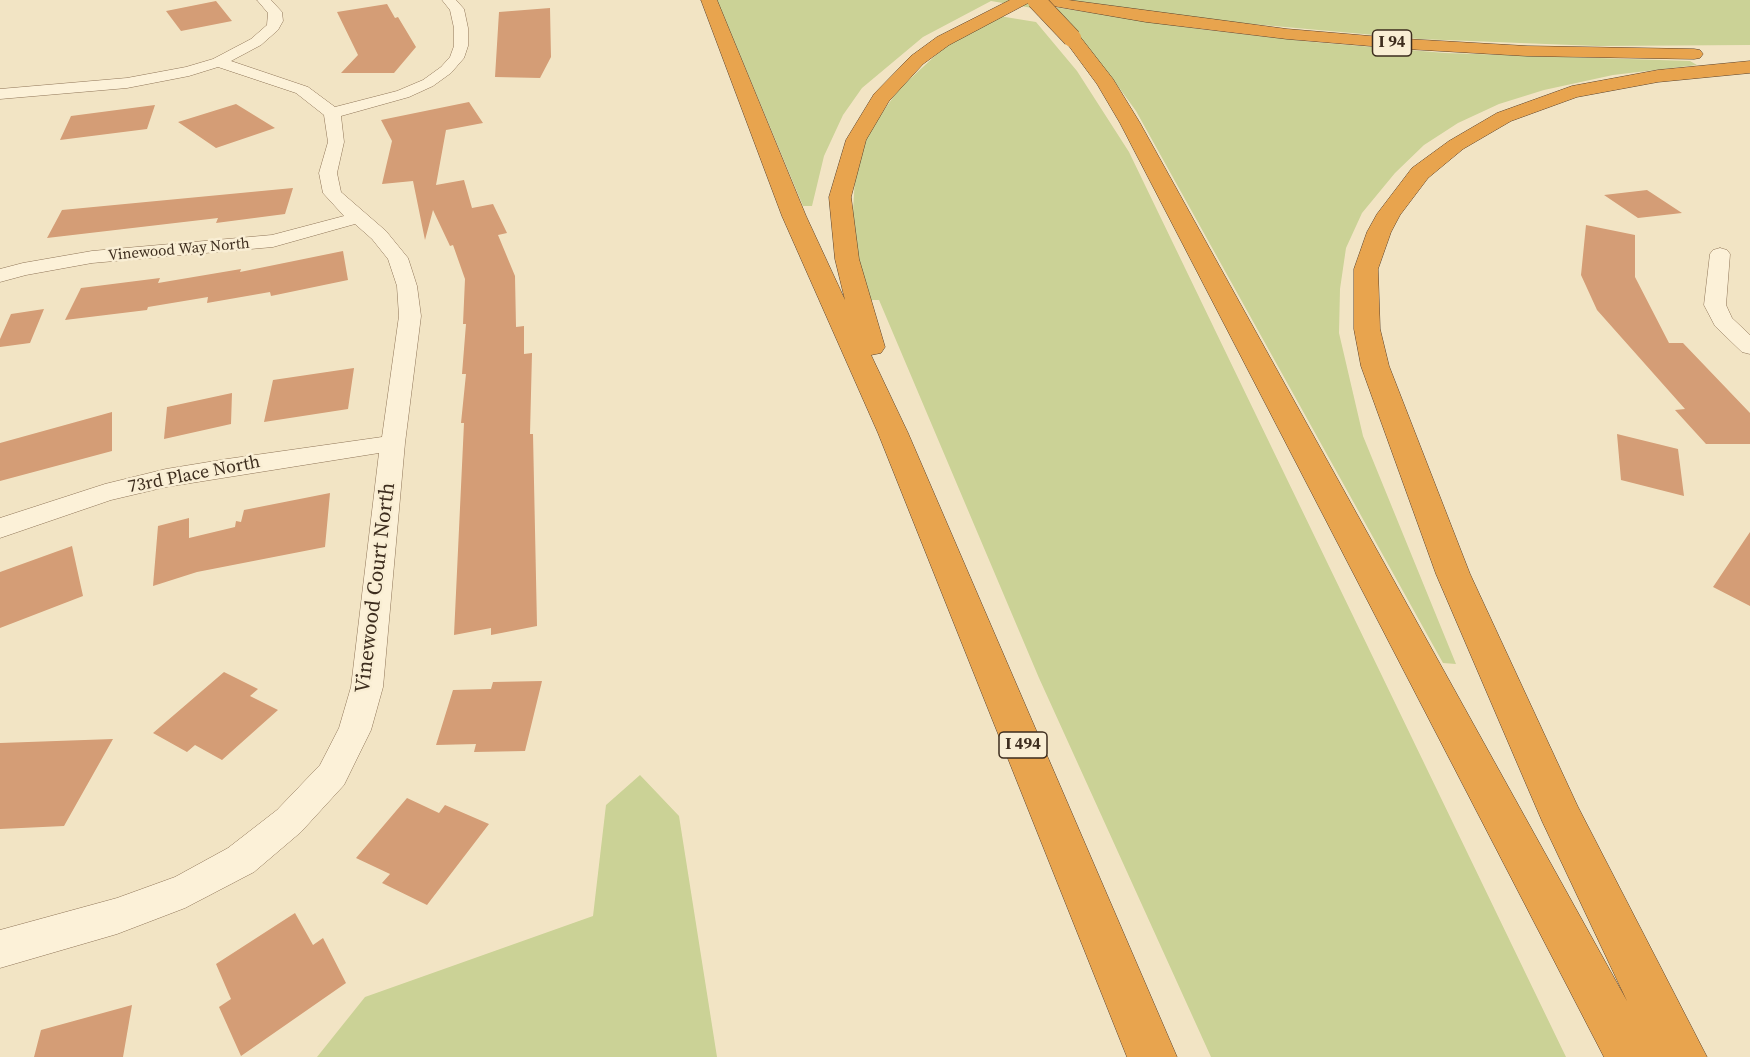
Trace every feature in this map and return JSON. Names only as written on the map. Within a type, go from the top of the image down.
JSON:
[{"type":"highway","points":[[709,0],[794,216],[893,433]]},
{"type":"highway","points":[[893,433],[847,259],[842,228],[840,197],[856,140],[881,98],[917,60],[964,29],[1023,0]]},
{"type":"highway","points":[[1036,0],[1072,38],[1106,82],[1130,123],[1631,1057]]},
{"type":"highway","name":"I 94","points":[[1036,0],[1156,19],[1406,44],[1603,53],[1750,54]]},
{"type":"highway","points":[[1682,1057],[1613,925],[1563,821],[1453,574],[1375,366],[1367,329],[1366,269],[1379,232],[1389,214],[1420,173],[1463,140],[1504,117],[1561,96],[1602,86],[1667,75],[1750,68]]},
{"type":"highway","name":"I 494","points":[[893,433],[1152,1057]]},
{"type":"street","points":[[0,94],[127,83],[189,71],[218,62],[256,42],[273,27],[276,21],[275,12],[264,0]]},
{"type":"street","points":[[218,62],[302,90],[332,113],[403,94],[428,83],[446,70],[457,58],[461,46],[461,28],[457,9],[449,0]]},
{"type":"street","name":"Vinewood Court North","points":[[0,949],[117,916],[185,891],[241,860],[289,821],[332,775],[355,730],[367,687],[393,443],[410,316],[407,285],[398,258],[379,235],[357,218],[332,193],[328,173],[336,142],[332,113]]},
{"type":"street","name":"Vinewood Way North","points":[[0,276],[23,269],[92,257],[273,241],[320,230],[357,218]]},
{"type":"street","points":[[1720,254],[1715,305],[1723,321],[1750,347]]},
{"type":"street","name":"73rd Place North","points":[[0,528],[105,493],[166,478],[393,443]]},
{"type":"green space","points":[[717,0],[1007,0],[1199,29],[1313,42],[1445,53],[1690,61],[1697,65],[1613,75],[1544,90],[1499,104],[1458,123],[1424,145],[1395,173],[1362,213],[1346,248],[1340,289],[1339,333],[1363,436],[1456,664],[1443,663],[1136,111],[1112,78],[1056,12],[991,1],[923,37],[862,88],[843,115],[824,156],[812,206],[803,206]]},
{"type":"green space","points":[[1069,0],[1750,0],[1750,45],[1597,46],[1419,39],[1229,22]]},
{"type":"green space","points":[[999,16],[1036,22],[1077,71],[1129,152],[1566,1057],[1211,1057],[1039,678],[879,300],[871,300],[859,267],[852,228],[855,177],[867,134],[899,89],[949,43]]},
{"type":"green space","points":[[640,775],[679,816],[717,1057],[317,1057],[365,997],[593,916],[606,805]]},
{"type":"building","points":[[216,1],[232,21],[181,31],[166,11]]},
{"type":"building","points":[[387,4],[395,18],[398,17],[416,47],[394,73],[341,73],[358,55],[337,12]]},
{"type":"building","points":[[550,8],[551,57],[540,78],[495,77],[499,12]]},
{"type":"building","points":[[469,102],[483,123],[446,130],[436,185],[464,180],[472,208],[493,204],[507,233],[498,235],[515,276],[516,327],[524,326],[524,354],[532,353],[530,434],[533,434],[537,626],[491,635],[491,628],[454,635],[464,423],[461,423],[466,374],[462,374],[466,324],[463,324],[465,279],[453,245],[450,246],[433,210],[425,240],[413,181],[382,184],[392,141],[381,120]]},
{"type":"building","points":[[236,104],[275,128],[216,148],[178,122]]},
{"type":"building","points":[[155,105],[147,129],[60,140],[71,116]]},
{"type":"building","points":[[293,188],[285,214],[216,223],[218,218],[47,238],[62,210]]},
{"type":"building","points":[[1647,190],[1682,213],[1638,218],[1604,195]]},
{"type":"building","points":[[1586,225],[1635,235],[1635,277],[1669,343],[1683,343],[1750,413],[1750,444],[1706,444],[1675,410],[1685,409],[1597,310],[1581,275]]},
{"type":"building","points":[[343,251],[348,280],[271,296],[270,292],[207,303],[208,297],[148,307],[147,310],[65,320],[81,288],[160,278],[158,283],[241,269],[240,272]]},
{"type":"building","points":[[44,309],[30,343],[0,347],[0,339],[11,314]]},
{"type":"building","points":[[354,368],[348,409],[264,422],[273,380]]},
{"type":"building","points":[[232,393],[231,424],[164,439],[167,407]]},
{"type":"building","points":[[112,412],[112,451],[0,481],[0,443]]},
{"type":"building","points":[[1617,434],[1678,449],[1684,496],[1621,480]]},
{"type":"building","points":[[330,493],[325,547],[197,572],[153,586],[158,526],[189,518],[189,538],[235,527],[236,521],[241,522],[244,510]]},
{"type":"building","points":[[1750,532],[1750,606],[1713,587]]},
{"type":"building","points":[[72,546],[83,596],[0,628],[0,572]]},
{"type":"building","points":[[224,672],[258,689],[250,696],[278,710],[222,760],[195,745],[187,752],[153,733]]},
{"type":"building","points":[[542,681],[525,751],[474,752],[476,744],[436,745],[453,690],[491,689],[493,682]]},
{"type":"building","points":[[113,739],[64,826],[0,829],[0,743]]},
{"type":"building","points":[[407,798],[439,813],[445,805],[489,824],[427,905],[382,883],[390,874],[356,858]]},
{"type":"building","points":[[295,913],[313,945],[323,938],[346,983],[241,1056],[219,1007],[231,999],[216,964]]},
{"type":"building","points":[[132,1005],[123,1057],[34,1057],[41,1030]]}]
